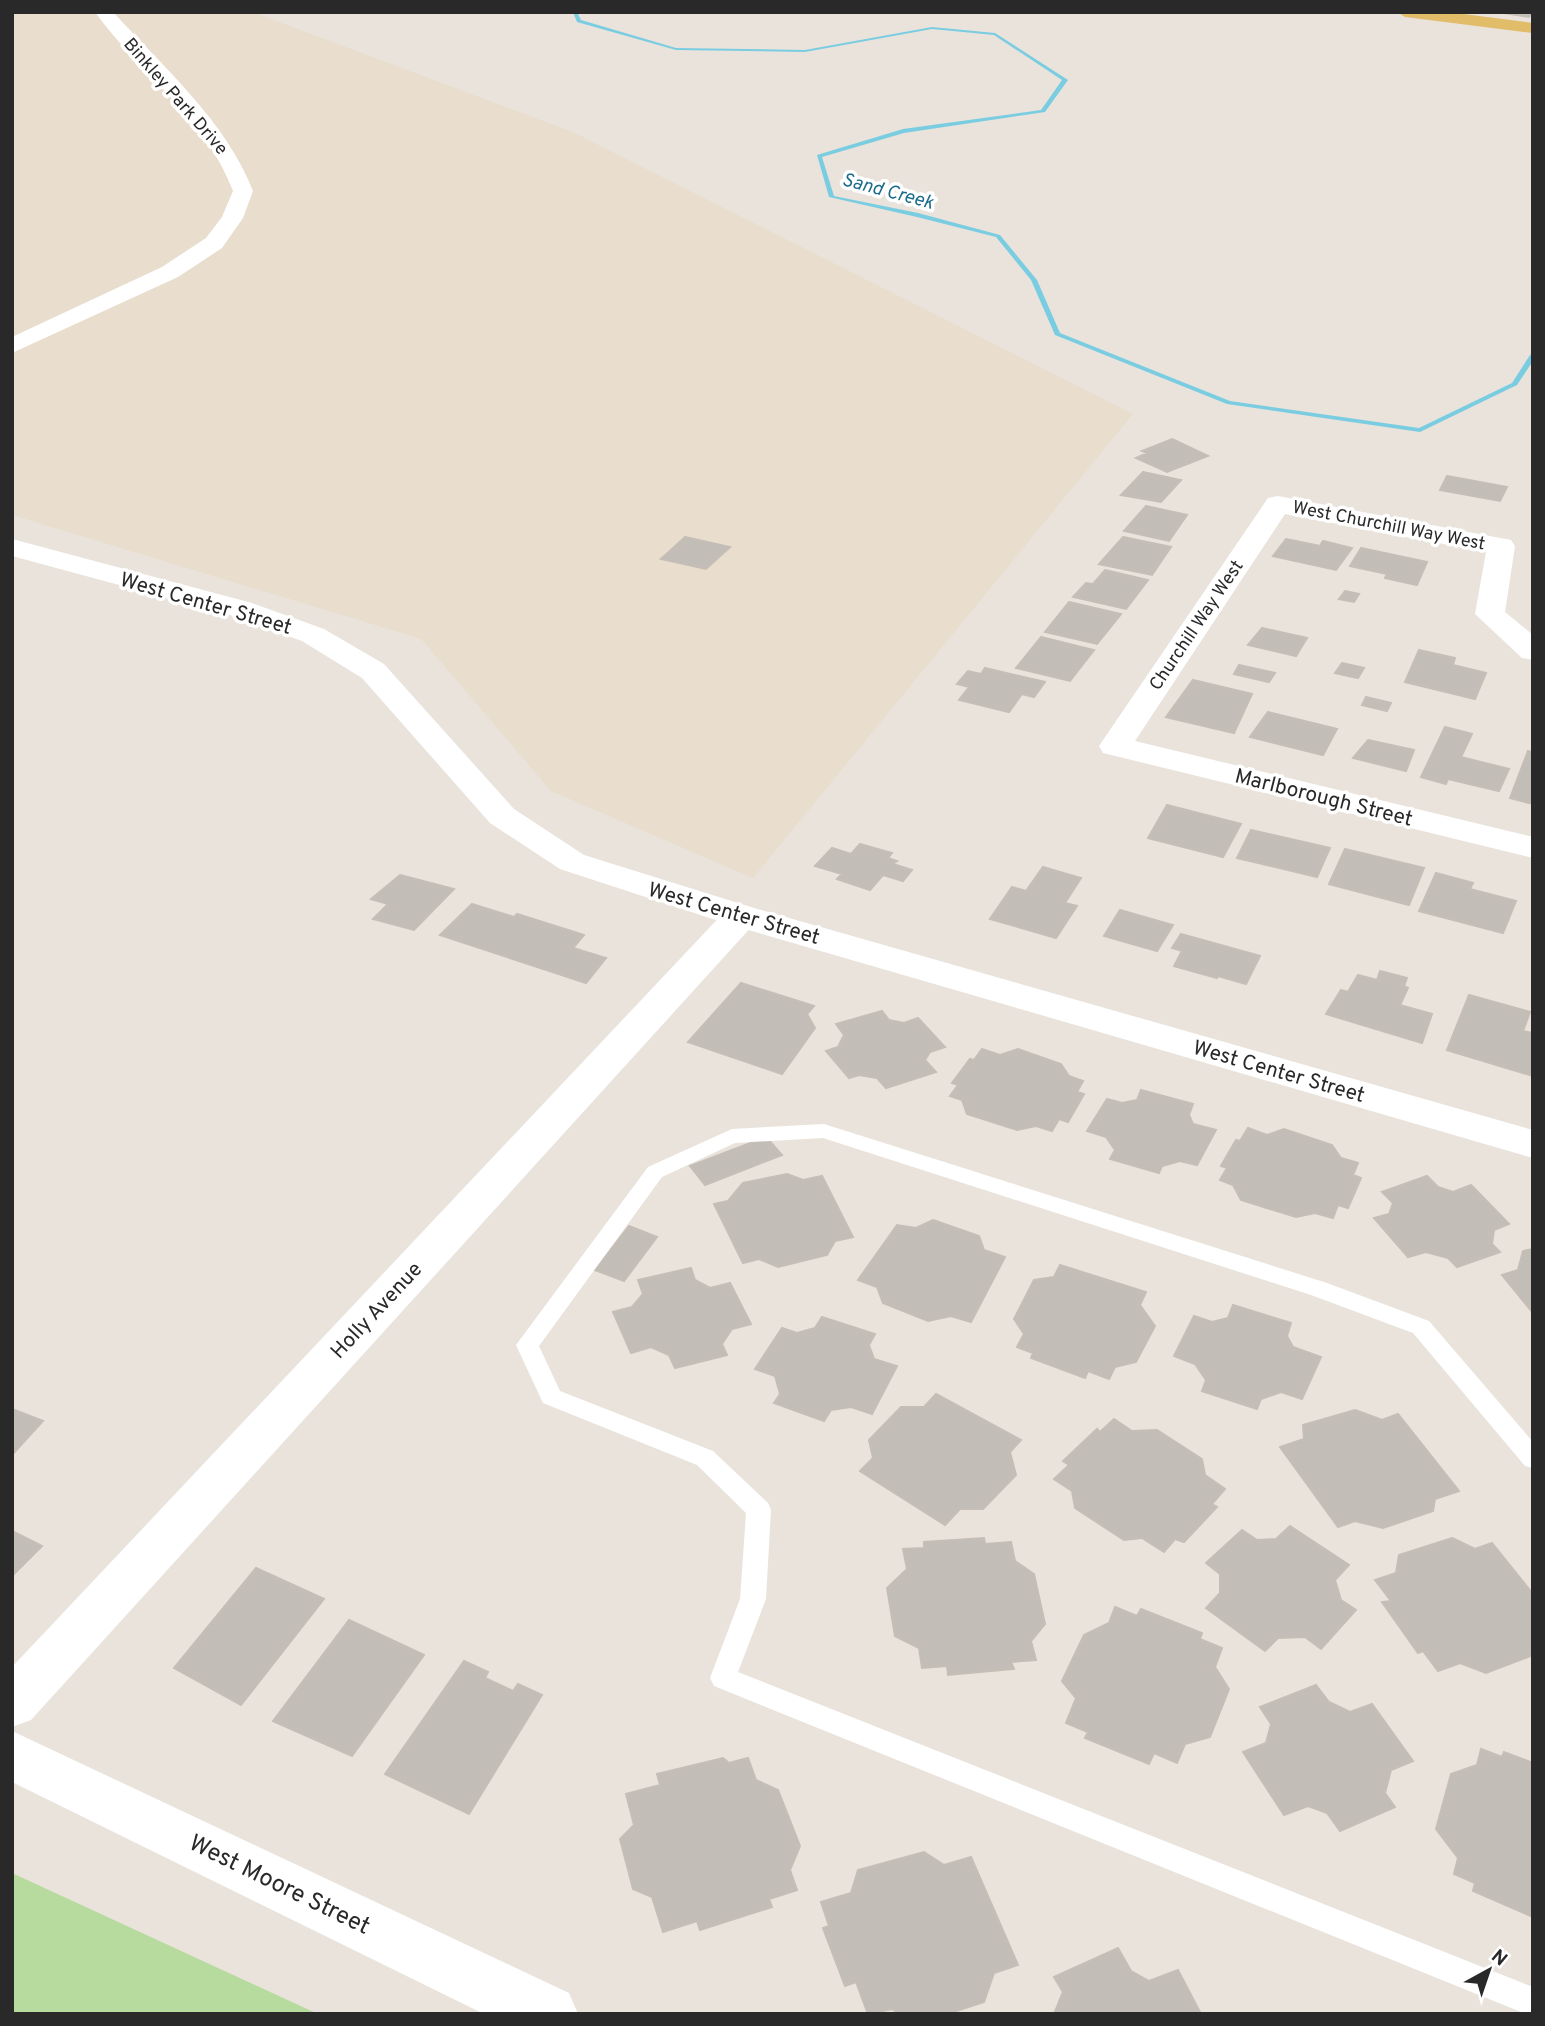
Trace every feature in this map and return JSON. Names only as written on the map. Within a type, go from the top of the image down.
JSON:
[{"type":"main road","points":[[1405,12],[1457,15],[1533,28]]},
{"type":"street","name":"Binkley Park Drive","points":[[12,346],[170,272],[214,243],[232,218],[243,191],[232,162],[207,127],[103,12]]},
{"type":"street","name":"West Churchill Way West","points":[[1278,504],[1501,546],[1490,614],[1533,651]]},
{"type":"street","name":"Churchill Way West","points":[[1115,746],[1278,504]]},
{"type":"street","name":"West Center Street","points":[[12,547],[240,610],[313,635],[373,671],[502,816],[572,862],[740,916],[1533,1144]]},
{"type":"street","name":"Marlborough Street","points":[[1115,746],[1533,848]]},
{"type":"street","name":"Holly Avenue","points":[[12,1704],[740,916]]},
{"type":"street","name":"West Moore Street","points":[[12,1755],[548,2014]]},
{"type":"lane","points":[[1533,1459],[1421,1327],[1319,1289],[824,1131],[732,1136],[655,1172],[527,1345],[551,1397],[705,1458],[759,1510],[753,1599],[723,1678],[1533,2002]]},
{"type":"shaded area","points":[[12,12],[253,12],[573,132],[1133,414],[753,878],[551,791],[421,639],[12,515]]},
{"type":"green space","points":[[12,1873],[318,2014],[12,2014]]},
{"type":"building","points":[[1498,12],[1532,12],[1529,17]]},
{"type":"building","points":[[1172,439],[1208,456],[1167,472],[1136,458],[1147,453],[1142,451]]},
{"type":"building","points":[[1143,472],[1181,480],[1161,502],[1121,495]]},
{"type":"building","points":[[1447,476],[1507,487],[1500,501],[1440,490]]},
{"type":"building","points":[[1146,506],[1187,515],[1169,541],[1124,531]]},
{"type":"building","points":[[685,537],[730,547],[706,569],[661,559]]},
{"type":"building","points":[[1123,537],[1171,547],[1152,575],[1099,564]]},
{"type":"building","points":[[1286,539],[1320,546],[1323,541],[1352,548],[1336,570],[1273,556]]},
{"type":"building","points":[[1361,548],[1427,562],[1417,585],[1385,578],[1387,574],[1350,566]]},
{"type":"building","points":[[1105,570],[1148,580],[1126,609],[1073,597],[1086,583],[1093,584]]},
{"type":"building","points":[[1345,591],[1359,594],[1354,602],[1339,599]]},
{"type":"building","points":[[1069,602],[1121,614],[1097,644],[1045,632]]},
{"type":"building","points":[[1262,628],[1307,638],[1296,656],[1248,645]]},
{"type":"building","points":[[1041,637],[1094,650],[1070,681],[1016,668]]},
{"type":"building","points":[[1419,650],[1455,658],[1453,665],[1486,673],[1475,699],[1405,682]]},
{"type":"building","points":[[1342,663],[1364,668],[1358,678],[1335,673]]},
{"type":"building","points":[[1239,665],[1275,673],[1269,682],[1234,674]]},
{"type":"building","points":[[985,668],[1045,682],[1034,697],[1022,694],[1009,712],[959,700],[969,687],[957,684],[968,671],[981,674]]},
{"type":"building","points":[[1193,680],[1252,694],[1234,733],[1166,717]]},
{"type":"building","points":[[1366,697],[1391,703],[1387,711],[1362,705]]},
{"type":"building","points":[[1268,712],[1337,729],[1323,755],[1250,737]]},
{"type":"building","points":[[1445,727],[1472,734],[1461,757],[1509,769],[1499,791],[1448,779],[1446,784],[1421,777]]},
{"type":"building","points":[[1368,740],[1414,750],[1406,771],[1353,758]]},
{"type":"building","points":[[1528,751],[1533,753],[1533,804],[1510,798]]},
{"type":"building","points":[[1167,805],[1241,824],[1223,857],[1148,838]]},
{"type":"building","points":[[1251,830],[1330,848],[1317,877],[1237,858]]},
{"type":"building","points":[[860,844],[892,853],[888,858],[897,861],[893,864],[912,870],[903,881],[883,875],[870,890],[837,879],[842,874],[815,866],[832,848],[851,854]]},
{"type":"building","points":[[1345,849],[1424,868],[1409,905],[1329,884]]},
{"type":"building","points":[[1043,867],[1081,878],[1065,903],[1077,906],[1056,938],[990,919],[1012,887],[1026,891]]},
{"type":"building","points":[[1436,873],[1473,883],[1470,889],[1516,901],[1503,933],[1419,911]]},
{"type":"building","points":[[400,875],[454,889],[414,930],[373,919],[388,904],[371,899]]},
{"type":"building","points":[[472,904],[514,917],[517,914],[584,935],[573,948],[606,958],[586,983],[440,935]]},
{"type":"building","points":[[1120,910],[1173,925],[1157,951],[1104,936]]},
{"type":"building","points":[[1181,934],[1260,956],[1246,984],[1174,966],[1182,951],[1172,948]]},
{"type":"building","points":[[1380,971],[1407,978],[1404,986],[1408,988],[1400,1005],[1432,1014],[1422,1043],[1326,1014],[1341,990],[1348,992],[1358,975],[1377,980]]},
{"type":"building","points":[[741,983],[814,1006],[807,1014],[815,1028],[782,1074],[688,1042]]},
{"type":"building","points":[[1469,995],[1530,1012],[1523,1031],[1533,1033],[1533,1076],[1447,1050]]},
{"type":"building","points":[[882,1011],[889,1020],[904,1023],[918,1018],[945,1047],[930,1052],[925,1060],[936,1072],[886,1088],[877,1078],[859,1075],[849,1078],[826,1051],[838,1047],[844,1035],[836,1024]]},
{"type":"building","points":[[982,1049],[1000,1055],[1018,1049],[1061,1064],[1069,1076],[1083,1081],[1077,1092],[1084,1094],[1068,1122],[1059,1119],[1052,1131],[1036,1126],[1017,1130],[967,1114],[962,1100],[950,1096],[958,1085],[952,1083],[970,1059],[974,1060]]},
{"type":"building","points":[[1141,1090],[1193,1104],[1189,1115],[1193,1124],[1216,1130],[1197,1165],[1180,1161],[1162,1166],[1159,1173],[1110,1159],[1115,1150],[1106,1137],[1087,1131],[1107,1099],[1122,1103],[1137,1100]]},
{"type":"building","points":[[1248,1128],[1267,1135],[1284,1129],[1332,1145],[1341,1158],[1358,1163],[1353,1175],[1361,1178],[1348,1208],[1338,1205],[1333,1218],[1315,1213],[1296,1217],[1241,1200],[1233,1185],[1220,1180],[1227,1168],[1221,1166],[1236,1140],[1240,1141]]},
{"type":"building","points":[[766,1137],[782,1155],[705,1185],[690,1166]]},
{"type":"building","points":[[787,1174],[803,1180],[822,1176],[853,1237],[835,1241],[827,1255],[778,1267],[759,1259],[743,1263],[714,1204],[728,1201],[743,1183]]},
{"type":"building","points":[[1427,1176],[1438,1187],[1453,1192],[1471,1185],[1509,1224],[1494,1230],[1492,1244],[1500,1252],[1457,1267],[1448,1258],[1426,1252],[1408,1257],[1374,1218],[1389,1214],[1393,1203],[1382,1192]]},
{"type":"building","points":[[933,1220],[979,1236],[984,1250],[1005,1257],[971,1322],[951,1316],[928,1321],[883,1303],[877,1287],[858,1280],[897,1225],[916,1228]]},
{"type":"building","points":[[629,1226],[657,1237],[624,1281],[595,1270]]},
{"type":"building","points":[[1533,1249],[1533,1313],[1502,1275],[1518,1270],[1523,1251]]},
{"type":"building","points":[[1060,1265],[1146,1292],[1140,1305],[1155,1326],[1136,1362],[1115,1367],[1109,1379],[1088,1371],[1085,1378],[1031,1358],[1033,1353],[1017,1347],[1024,1334],[1014,1319],[1034,1280],[1054,1277]]},
{"type":"building","points":[[691,1268],[695,1280],[710,1288],[730,1283],[751,1324],[732,1329],[722,1344],[727,1355],[675,1368],[669,1355],[651,1347],[631,1353],[613,1312],[632,1307],[643,1294],[638,1280]]},
{"type":"building","points":[[1233,1305],[1291,1323],[1287,1336],[1293,1347],[1321,1357],[1302,1399],[1281,1392],[1261,1399],[1257,1409],[1202,1391],[1206,1380],[1195,1364],[1174,1356],[1194,1316],[1212,1322],[1228,1318]]},
{"type":"building","points":[[822,1317],[875,1334],[869,1345],[874,1359],[897,1366],[872,1414],[851,1407],[831,1410],[824,1421],[774,1403],[780,1394],[775,1376],[755,1369],[782,1328],[797,1333],[815,1328]]},
{"type":"building","points":[[936,1394],[1021,1440],[1010,1452],[1016,1475],[983,1509],[960,1509],[945,1525],[860,1471],[873,1458],[869,1440],[901,1407],[924,1407]]},
{"type":"building","points":[[12,1409],[43,1421],[12,1455]]},
{"type":"building","points":[[1355,1410],[1382,1420],[1398,1414],[1459,1491],[1435,1499],[1433,1511],[1383,1528],[1355,1521],[1338,1527],[1280,1447],[1304,1439],[1303,1425]]},
{"type":"building","points":[[1114,1419],[1132,1431],[1157,1430],[1202,1459],[1205,1475],[1225,1489],[1212,1504],[1217,1507],[1184,1542],[1175,1539],[1164,1552],[1142,1538],[1124,1540],[1075,1508],[1072,1491],[1054,1479],[1069,1465],[1063,1461],[1097,1429],[1100,1432]]},
{"type":"building","points":[[1290,1526],[1349,1565],[1335,1580],[1341,1600],[1356,1610],[1321,1649],[1305,1637],[1278,1638],[1265,1651],[1206,1608],[1220,1593],[1220,1574],[1206,1563],[1242,1530],[1257,1540],[1276,1539]]},
{"type":"building","points":[[12,1531],[42,1546],[12,1576]]},
{"type":"building","points":[[984,1538],[985,1544],[1011,1542],[1015,1561],[1034,1574],[1045,1624],[1031,1641],[1036,1660],[1011,1662],[1014,1669],[948,1675],[947,1666],[922,1668],[919,1648],[895,1636],[887,1588],[907,1569],[903,1549],[924,1548],[924,1542]]},
{"type":"building","points":[[1452,1538],[1475,1549],[1492,1543],[1533,1594],[1533,1655],[1486,1673],[1460,1663],[1438,1671],[1423,1651],[1418,1653],[1382,1602],[1391,1601],[1375,1580],[1396,1573],[1399,1555]]},
{"type":"building","points":[[256,1568],[324,1599],[241,1705],[174,1668]]},
{"type":"building","points":[[1115,1607],[1137,1616],[1141,1609],[1202,1633],[1200,1639],[1222,1648],[1215,1667],[1229,1689],[1210,1737],[1185,1744],[1177,1763],[1154,1753],[1149,1764],[1085,1738],[1088,1732],[1066,1723],[1076,1698],[1062,1681],[1084,1635],[1109,1623]]},
{"type":"building","points":[[349,1620],[424,1655],[352,1756],[273,1721]]},
{"type":"building","points":[[464,1661],[488,1672],[485,1678],[513,1691],[518,1684],[542,1695],[469,1814],[385,1774]]},
{"type":"building","points":[[1316,1685],[1329,1702],[1350,1712],[1372,1704],[1413,1761],[1391,1770],[1385,1793],[1395,1807],[1340,1831],[1327,1813],[1308,1806],[1284,1815],[1243,1752],[1266,1743],[1271,1724],[1260,1707]]},
{"type":"building","points":[[1481,1749],[1502,1757],[1504,1752],[1533,1763],[1533,1917],[1473,1891],[1475,1883],[1454,1874],[1458,1858],[1436,1829],[1451,1774],[1477,1765]]},
{"type":"building","points":[[723,1758],[729,1763],[748,1758],[756,1780],[778,1790],[800,1846],[790,1870],[797,1890],[769,1899],[772,1907],[700,1930],[697,1921],[663,1932],[652,1897],[633,1889],[620,1839],[634,1825],[626,1794],[660,1785],[657,1774]]},
{"type":"building","points":[[924,1852],[944,1865],[971,1857],[1018,1965],[994,1973],[984,2002],[947,2014],[900,2014],[892,2009],[868,2014],[856,1982],[845,1986],[823,1928],[829,1926],[821,1902],[851,1893],[858,1870]]},
{"type":"building","points":[[1118,1948],[1131,1971],[1149,1981],[1178,1970],[1201,2014],[1054,2014],[1063,1992],[1054,1977]]},
{"type":"waterway","name":"Sand Creek","points":[[575,12],[579,21],[676,49],[805,51],[932,28],[995,34],[1065,80],[1043,111],[903,131],[819,156],[832,197],[918,215],[998,236],[1034,280],[1057,334],[1229,403],[1420,430],[1515,384],[1533,355]]}]
